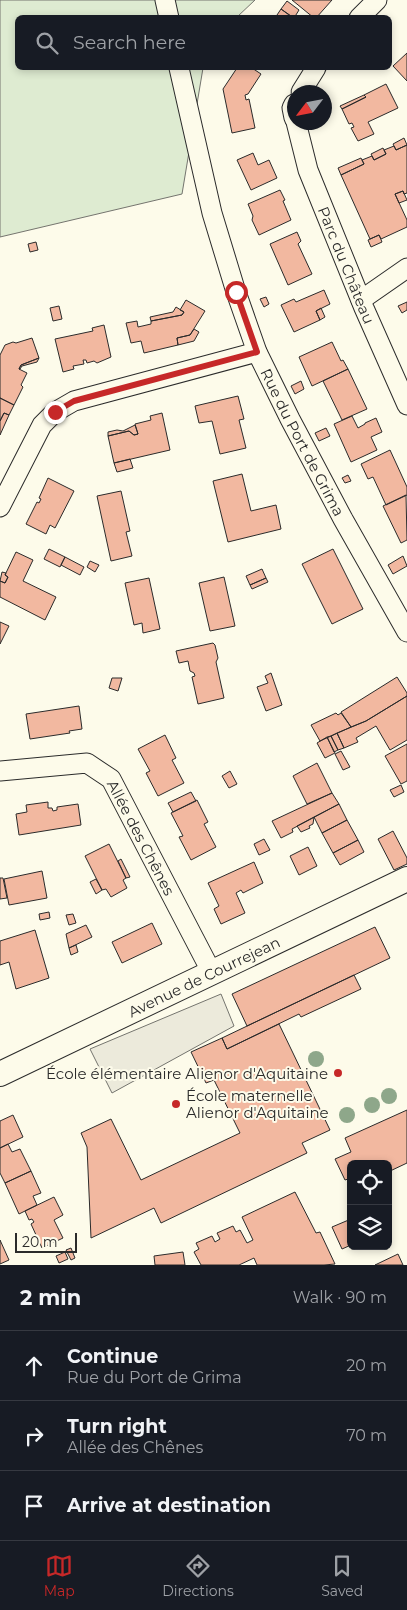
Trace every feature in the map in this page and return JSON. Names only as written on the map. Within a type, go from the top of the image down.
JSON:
[{"type":"street","points":[[165,0],[168,15]]},
{"type":"street","points":[[362,15],[377,0]]},
{"type":"street","name":"Rue du Port de Grima","points":[[179,70],[212,214],[257,352],[343,519],[407,632]]},
{"type":"street","points":[[305,85],[315,70]]},
{"type":"street","name":"Parc du Château","points":[[298,130],[308,170],[361,300],[407,405]]},
{"type":"street","points":[[361,300],[407,268]]},
{"type":"street","points":[[0,507],[42,425],[55,412],[74,401],[257,352]]},
{"type":"street","name":"Allée des Chênes","points":[[0,772],[87,763],[111,778],[212,973]]},
{"type":"street","name":"Avenue de Courrejean","points":[[0,1074],[407,879]]},
{"type":"green space","points":[[0,0],[255,0],[239,15],[15,15],[15,70],[203,70],[182,194],[0,237]]},
{"type":"shaded area","points":[[221,994],[234,1026],[112,1093],[90,1049]]},
{"type":"building","points":[[292,0],[332,0],[319,15],[310,15]]},
{"type":"building","points":[[287,1],[299,10],[296,15],[290,15],[281,9]]},
{"type":"building","points":[[281,9],[289,15],[277,15]]},
{"type":"building","points":[[407,53],[407,81],[393,66]]},
{"type":"building","points":[[236,70],[255,70],[261,74],[248,94],[245,95],[246,100],[249,99],[255,128],[232,133],[223,89]]},
{"type":"building","points":[[386,84],[398,108],[368,122],[374,134],[358,141],[351,128],[354,127],[352,123],[349,124],[342,109]]},
{"type":"building","points":[[364,95],[366,97],[342,109],[340,106]]},
{"type":"building","points":[[404,138],[407,145],[396,150],[393,144]]},
{"type":"building","points":[[407,145],[407,193],[404,194],[403,191],[395,194],[407,220],[407,227],[381,239],[379,235],[370,239],[341,175],[364,164],[362,160],[372,156],[374,160],[386,154],[384,150],[394,146],[396,150]]},
{"type":"building","points":[[383,148],[386,154],[374,160],[371,154]]},
{"type":"building","points":[[253,153],[258,165],[269,160],[277,178],[251,190],[237,160]]},
{"type":"building","points":[[361,158],[364,164],[341,175],[338,168]]},
{"type":"building","points":[[280,190],[291,220],[259,235],[252,220],[253,216],[248,204]]},
{"type":"building","points":[[403,191],[407,200],[399,203],[395,194]]},
{"type":"building","points":[[297,232],[301,241],[298,244],[312,274],[288,285],[270,244]]},
{"type":"building","points":[[379,235],[382,242],[371,247],[368,240]]},
{"type":"building","points":[[36,242],[38,250],[30,252],[28,244]]},
{"type":"building","points":[[324,290],[330,304],[316,311],[320,320],[294,332],[281,305],[294,299],[296,302]]},
{"type":"building","points":[[266,297],[269,304],[264,307],[260,299]]},
{"type":"building","points":[[186,300],[205,311],[190,335],[177,338],[178,345],[144,353],[141,341],[131,343],[126,323],[137,321],[138,327],[151,324],[151,321],[182,315],[184,312],[180,310]]},
{"type":"building","points":[[407,302],[407,310],[402,313],[398,306]]},
{"type":"building","points":[[59,306],[62,319],[53,321],[50,308]]},
{"type":"building","points":[[176,307],[184,312],[182,315],[151,321],[150,317],[173,312]]},
{"type":"building","points":[[321,308],[325,317],[320,320],[316,311]]},
{"type":"building","points":[[104,325],[111,357],[97,363],[94,361],[87,363],[86,360],[83,360],[84,364],[73,366],[74,369],[63,372],[55,339],[93,331],[92,328]]},
{"type":"building","points":[[194,329],[199,332],[194,341],[178,345],[177,338],[190,335]]},
{"type":"building","points":[[32,338],[39,358],[21,365],[19,369],[27,373],[21,385],[23,387],[14,405],[0,398],[0,355],[5,345]]},
{"type":"building","points":[[332,342],[341,361],[343,360],[348,369],[312,386],[299,357]]},
{"type":"building","points":[[39,358],[37,362],[22,366],[19,369],[21,365]]},
{"type":"building","points":[[348,369],[367,409],[342,420],[323,381]]},
{"type":"building","points":[[301,381],[304,389],[295,394],[291,386]]},
{"type":"building","points":[[238,396],[244,419],[239,420],[246,448],[220,454],[212,421],[199,423],[195,406]]},
{"type":"building","points":[[0,398],[14,405],[9,415],[4,413],[0,421]]},
{"type":"building","points":[[4,413],[9,415],[0,435],[0,421]]},
{"type":"building","points":[[162,413],[170,450],[114,463],[108,436],[129,431],[134,435],[138,434],[135,424],[151,420],[150,416]]},
{"type":"building","points":[[352,416],[358,428],[376,418],[382,432],[371,437],[377,450],[351,462],[334,424]]},
{"type":"building","points":[[135,425],[138,434],[134,435],[129,431],[108,436],[108,432],[123,431]]},
{"type":"building","points":[[326,428],[330,436],[319,441],[315,433]]},
{"type":"building","points":[[390,450],[407,487],[407,495],[386,505],[373,477],[368,479],[361,464]]},
{"type":"building","points":[[130,459],[133,468],[117,472],[114,463]]},
{"type":"building","points":[[242,474],[251,511],[276,505],[281,529],[228,542],[213,481]]},
{"type":"building","points":[[348,475],[351,481],[345,483],[342,478]]},
{"type":"building","points":[[48,478],[74,491],[55,528],[50,525],[46,534],[26,524],[37,502],[39,503],[41,499],[39,498]]},
{"type":"building","points":[[121,491],[130,531],[126,532],[132,556],[111,561],[97,496]]},
{"type":"building","points":[[406,495],[407,540],[401,543],[383,506]]},
{"type":"building","points":[[49,549],[65,557],[60,567],[44,559]]},
{"type":"building","points":[[333,549],[363,609],[332,624],[302,564]]},
{"type":"building","points":[[16,552],[33,560],[23,581],[56,597],[45,620],[0,597],[0,581],[5,583],[8,577],[5,575]]},
{"type":"building","points":[[403,556],[407,566],[393,574],[388,565]]},
{"type":"building","points":[[65,557],[84,567],[80,575],[61,565]]},
{"type":"building","points":[[90,561],[99,565],[95,572],[87,567]]},
{"type":"building","points":[[262,569],[266,578],[250,585],[246,576]]},
{"type":"building","points":[[2,572],[6,573],[5,575],[8,577],[5,583],[0,581]]},
{"type":"building","points":[[224,577],[235,626],[210,631],[199,583]]},
{"type":"building","points":[[149,578],[160,629],[143,633],[142,623],[134,625],[125,583]]},
{"type":"building","points":[[266,578],[268,582],[252,589],[250,585]]},
{"type":"building","points":[[0,622],[9,626],[0,644]]},
{"type":"building","points":[[213,643],[218,658],[216,662],[224,698],[198,704],[192,677],[195,676],[194,673],[190,671],[188,661],[179,663],[176,651]]},
{"type":"building","points":[[271,673],[282,705],[266,711],[257,687],[268,683],[265,676]]},
{"type":"building","points":[[397,677],[407,696],[366,721],[351,727],[341,712]]},
{"type":"building","points":[[112,678],[122,678],[118,691],[109,688]]},
{"type":"building","points":[[407,696],[407,740],[390,750],[376,726],[356,738],[358,742],[344,748],[337,733],[366,721]]},
{"type":"building","points":[[79,706],[82,729],[69,731],[70,733],[30,739],[26,714]]},
{"type":"building","points":[[336,713],[338,715],[341,713],[351,727],[320,741],[311,725]]},
{"type":"building","points":[[337,733],[344,748],[338,750],[331,736]]},
{"type":"building","points":[[165,735],[176,758],[172,760],[184,783],[158,796],[146,773],[150,771],[138,749]]},
{"type":"building","points":[[331,736],[338,750],[334,752],[327,737]]},
{"type":"building","points":[[327,737],[335,753],[325,758],[317,743]]},
{"type":"building","points":[[407,744],[407,781],[401,784],[385,756]]},
{"type":"building","points":[[341,751],[350,767],[343,770],[335,754]]},
{"type":"building","points":[[317,763],[332,793],[307,804],[293,776]]},
{"type":"building","points":[[230,771],[237,784],[229,788],[222,776]]},
{"type":"building","points":[[401,785],[404,792],[394,797],[390,790]]},
{"type":"building","points":[[191,792],[196,801],[173,812],[168,803]]},
{"type":"building","points":[[332,793],[339,804],[292,829],[293,832],[281,838],[272,821]]},
{"type":"building","points":[[197,800],[208,822],[204,824],[216,847],[191,860],[179,837],[183,836],[171,813]]},
{"type":"building","points":[[48,802],[48,808],[52,808],[53,811],[57,810],[57,807],[78,804],[81,825],[19,835],[16,814],[27,812],[26,805]]},
{"type":"building","points":[[339,804],[347,820],[322,833],[314,817]]},
{"type":"building","points":[[314,817],[313,824],[309,826],[310,828],[301,832],[297,826]]},
{"type":"building","points":[[347,820],[358,840],[333,853],[322,833]]},
{"type":"building","points":[[393,831],[407,858],[407,864],[394,870],[378,839]]},
{"type":"building","points":[[264,839],[270,850],[259,855],[254,844]]},
{"type":"building","points":[[358,840],[364,852],[340,865],[333,853]]},
{"type":"building","points":[[109,844],[126,878],[123,880],[127,888],[111,897],[106,889],[102,890],[85,856]]},
{"type":"building","points":[[308,847],[317,866],[299,875],[290,856]]},
{"type":"building","points":[[121,859],[130,877],[126,878],[118,861]]},
{"type":"building","points":[[254,862],[263,883],[243,893],[241,890],[236,893],[245,913],[221,924],[214,909],[219,906],[208,883]]},
{"type":"building","points":[[42,871],[47,898],[9,905],[4,879]]},
{"type":"building","points":[[0,878],[3,878],[7,898],[0,899]]},
{"type":"building","points":[[96,879],[102,890],[96,894],[90,882]]},
{"type":"building","points":[[49,912],[50,918],[40,920],[39,914]]},
{"type":"building","points":[[73,914],[76,923],[69,925],[66,915]]},
{"type":"building","points":[[152,923],[162,944],[122,963],[112,942]]},
{"type":"building","points":[[86,925],[92,937],[69,948],[66,934]]},
{"type":"building","points":[[375,927],[390,958],[247,1026],[232,994]]},
{"type":"building","points":[[35,930],[49,978],[16,989],[9,962],[0,965],[0,941]]},
{"type":"building","points":[[76,945],[78,952],[71,955],[69,948]]},
{"type":"building","points":[[354,975],[361,989],[301,1017],[299,1014],[227,1049],[222,1038]]},
{"type":"building","points":[[279,1024],[330,1130],[302,1143],[307,1153],[161,1223],[154,1208],[91,1238],[87,1147],[81,1133],[111,1119],[141,1180],[240,1133],[214,1080],[206,1083],[191,1052],[222,1038],[227,1049]]},
{"type":"building","points":[[407,1110],[407,1163],[392,1170],[392,1160],[347,1160],[347,1179],[345,1180],[335,1159],[351,1152],[345,1138]]},
{"type":"building","points":[[13,1115],[23,1137],[0,1148],[0,1121]]},
{"type":"building","points":[[8,1144],[12,1152],[20,1149],[31,1171],[5,1183],[0,1173],[0,1148]]},
{"type":"building","points":[[31,1171],[41,1193],[33,1196],[37,1205],[19,1214],[5,1183]]},
{"type":"building","points":[[295,1192],[316,1233],[320,1232],[335,1264],[257,1265],[254,1258],[239,1265],[201,1265],[194,1252],[199,1249],[196,1243],[212,1236],[215,1242],[220,1239],[217,1233],[233,1226],[236,1232],[240,1230],[247,1243],[253,1240],[242,1217]]},
{"type":"building","points":[[54,1197],[63,1215],[54,1220],[63,1238],[42,1248],[31,1224],[34,1222],[32,1219],[29,1220],[25,1211]]},
{"type":"building","points":[[347,1221],[347,1247],[342,1249],[332,1227]]},
{"type":"building","points":[[0,1240],[9,1260],[0,1264]]},
{"type":"building","points":[[71,1248],[75,1258],[71,1260],[66,1250]]},
{"type":"building","points":[[65,1252],[68,1259],[59,1263],[56,1256]]},
{"type":"building","points":[[183,1252],[185,1265],[155,1265],[154,1256]]},
{"type":"building","points":[[398,1254],[403,1265],[375,1265]]},
{"type":"place","name":"École élémentaire Alienor d'Aquitaine","points":[[338,1073]]},
{"type":"place","name":"École maternelle Alienor d'Aquitaine","points":[[176,1104]]},
{"type":"route","points":[[55,412],[74,401],[257,352],[236,292]]}]
